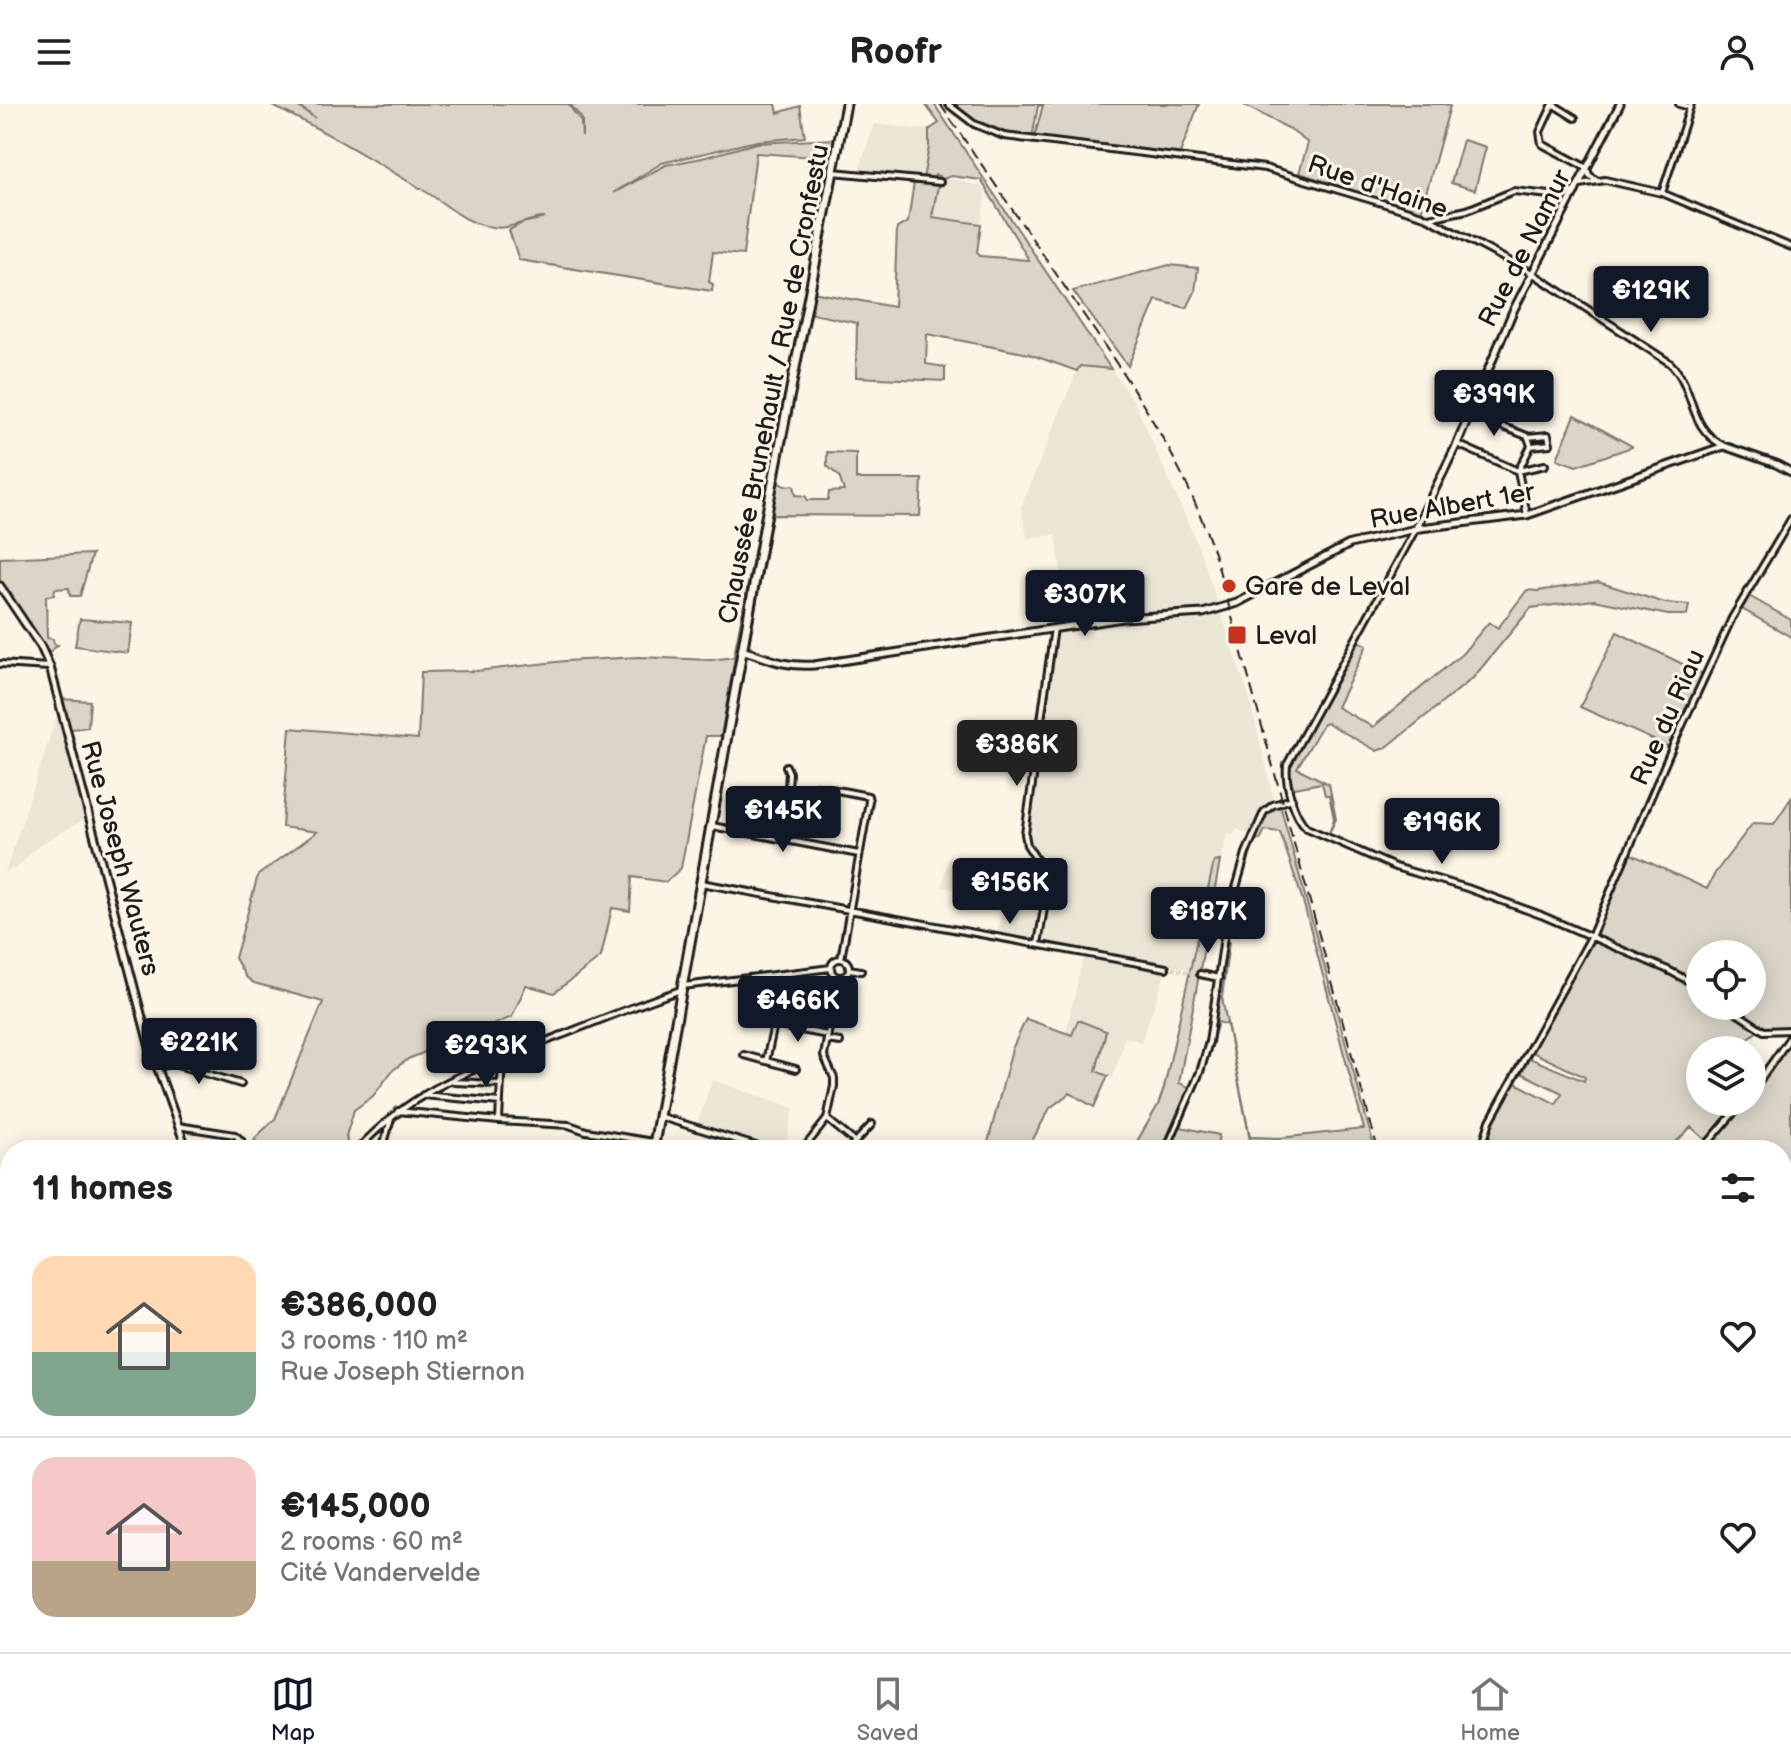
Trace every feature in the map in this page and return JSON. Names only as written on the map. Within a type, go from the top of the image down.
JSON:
[{"type":"main road","name":"Chaussée Brunehault / Rue de Cronfestu","points":[[655,1140],[742,652],[846,104]]},
{"type":"street","name":"Rue d'Haine","points":[[948,104],[974,124],[1004,136],[1265,168],[1429,218],[1532,273],[1670,363],[1681,376],[1697,421],[1705,433],[1724,446]]},
{"type":"street","points":[[1575,118],[1552,104],[1540,132],[1542,144],[1587,168],[1589,175],[1596,180],[1662,193],[1791,247]]},
{"type":"street","name":"Rue de Namur","points":[[1620,104],[1513,311],[1457,444],[1416,529],[1286,769],[1292,799],[1304,826],[1353,851],[1395,867],[1489,895],[1686,981]]},
{"type":"street","points":[[1662,193],[1690,106],[1679,104]]},
{"type":"street","points":[[833,172],[940,182]]},
{"type":"street","points":[[1580,184],[1596,180]]},
{"type":"street","points":[[1429,218],[1467,210],[1514,191],[1559,196],[1576,191]]},
{"type":"street","points":[[1470,414],[1528,437],[1548,435],[1550,444],[1531,446]]},
{"type":"street","points":[[1527,515],[1518,471],[1531,446],[1528,437]]},
{"type":"street","points":[[1457,444],[1518,471],[1545,465]]},
{"type":"street","points":[[1724,446],[1791,472]]},
{"type":"street","name":"Rue Albert 1er","points":[[742,652],[794,666],[1123,618],[1192,615],[1225,607],[1350,544],[1416,529],[1527,515],[1724,446]]},
{"type":"street","name":"Rue du Riau","points":[[1484,1140],[1490,1121],[1591,937],[1674,743],[1732,618],[1791,519]]},
{"type":"street","name":"Rue Joseph Wauters","points":[[0,586],[41,647],[50,667],[157,1068],[183,1140]]},
{"type":"street","points":[[1038,944],[1049,879],[1027,845],[1025,834],[1054,628]]},
{"type":"street","points":[[0,664],[50,667]]},
{"type":"street","points":[[786,766],[789,773],[787,803]]},
{"type":"street","points":[[741,832],[816,786],[866,794],[869,801],[841,959]]},
{"type":"street","points":[[1170,1140],[1207,1049],[1226,923],[1252,836],[1267,808],[1292,799]]},
{"type":"street","points":[[712,826],[860,854]]},
{"type":"street","points":[[701,883],[1166,968]]},
{"type":"street","points":[[838,977],[831,968],[834,961],[841,959]]},
{"type":"street","points":[[838,977],[849,969],[841,959]]},
{"type":"street","points":[[367,1140],[391,1116],[452,1079],[682,988],[831,968]]},
{"type":"street","points":[[849,969],[861,971]]},
{"type":"street","points":[[1200,974],[1219,978]]},
{"type":"street","points":[[810,1140],[827,1119],[835,1082],[824,1060],[838,977]]},
{"type":"street","points":[[1747,1020],[1764,1031],[1791,1033],[1766,1070]]},
{"type":"street","points":[[766,1061],[774,1025],[840,1042]]},
{"type":"street","points":[[744,1055],[796,1069]]},
{"type":"street","points":[[499,1121],[502,1058]]},
{"type":"street","points":[[157,1068],[171,1063],[241,1084]]},
{"type":"street","points":[[452,1079],[454,1082],[501,1084]]},
{"type":"street","points":[[421,1095],[500,1102]]},
{"type":"street","points":[[398,1111],[569,1125],[627,1140]]},
{"type":"street","points":[[385,1140],[391,1116]]},
{"type":"street","points":[[659,1116],[737,1140]]},
{"type":"street","points":[[1711,1140],[1731,1116]]},
{"type":"street","points":[[827,1119],[853,1140]]},
{"type":"street","points":[[857,1140],[872,1124]]},
{"type":"street","points":[[178,1126],[235,1135],[241,1140]]},
{"type":"shaded area","points":[[268,104],[294,104],[315,118],[300,104],[568,104],[581,122],[582,137],[582,119],[570,104],[776,104],[778,113],[800,106],[805,137],[757,141],[662,163],[613,193],[666,165],[757,143],[835,139],[831,158],[756,153],[743,255],[713,252],[709,282],[713,284],[712,291],[519,260],[509,230],[522,223],[545,218],[498,228],[472,222],[346,145]]},
{"type":"shaded area","points":[[925,104],[934,104],[1111,369],[1080,366],[1077,371],[1029,354],[927,334],[926,364],[945,367],[945,381],[856,377],[857,323],[808,313],[812,292],[894,307],[897,228],[908,222],[914,182],[938,186],[932,217],[981,224],[977,252],[980,256],[1029,260],[981,180],[951,176],[938,181],[939,176],[935,175],[934,181],[923,179],[929,130],[939,123]]},
{"type":"shaded area","points":[[950,104],[1199,104],[1179,156],[1034,139],[1043,105],[1038,106],[1032,138],[989,127]]},
{"type":"shaded area","points":[[1242,104],[1450,106],[1421,212],[1299,173],[1308,143],[1288,128]]},
{"type":"shaded area","points":[[874,124],[929,130],[923,179],[939,176],[941,183],[951,179],[981,186],[986,193],[981,224],[932,217],[937,186],[914,182],[915,179],[858,173]]},
{"type":"shaded area","points":[[1463,140],[1486,147],[1475,190],[1451,183]]},
{"type":"shaded area","points":[[1169,265],[1198,268],[1195,292],[1187,308],[1156,300],[1128,366],[1073,291]]},
{"type":"shaded area","points":[[803,303],[738,653],[734,655]]},
{"type":"shaded area","points":[[1079,366],[1111,369],[1135,403],[1199,548],[1250,700],[1275,805],[1260,820],[1254,836],[1237,829],[1233,835],[1227,832],[1199,970],[1168,966],[1141,1042],[1125,1037],[1113,1078],[1060,1057],[1085,951],[997,936],[1004,898],[942,887],[948,858],[1032,869],[1033,861],[1020,846],[1051,639],[1048,633],[1039,632],[1040,627],[1068,622],[1056,534],[1027,538],[1021,507]]},
{"type":"shaded area","points":[[1575,415],[1632,447],[1576,466],[1557,459]]},
{"type":"shaded area","points":[[827,452],[856,453],[856,479],[922,479],[920,516],[772,515],[749,645],[763,654],[747,645],[775,481],[785,486],[794,485],[796,495],[806,496],[807,500],[828,500],[829,492],[844,491],[839,476],[827,466]]},
{"type":"shaded area","points":[[92,554],[80,596],[70,596],[69,588],[55,589],[54,595],[46,596],[47,638],[58,645],[47,654],[0,582],[0,558]]},
{"type":"shaded area","points":[[1598,582],[1665,603],[1689,605],[1687,615],[1668,615],[1594,600],[1531,608],[1473,678],[1387,747],[1377,751],[1327,723],[1323,724],[1297,768],[1329,784],[1336,819],[1329,833],[1334,819],[1329,795],[1325,795],[1322,783],[1294,788],[1287,770],[1359,641],[1367,645],[1337,707],[1373,727],[1462,654],[1489,622],[1498,628],[1527,590]]},
{"type":"shaded area","points":[[1749,596],[1791,620],[1791,637],[1742,609]]},
{"type":"shaded area","points":[[80,619],[132,623],[128,653],[75,646]]},
{"type":"shaded area","points":[[1617,632],[1703,674],[1669,747],[1580,707]]},
{"type":"shaded area","points":[[639,657],[711,660],[735,657],[721,736],[706,736],[681,868],[666,882],[632,877],[630,911],[612,908],[601,957],[554,993],[526,985],[512,1017],[408,1059],[393,1070],[373,1096],[354,1110],[347,1140],[255,1140],[275,1119],[323,1002],[254,983],[246,977],[235,958],[258,875],[317,832],[282,827],[290,728],[418,739],[421,672],[476,671]]},
{"type":"shaded area","points":[[60,699],[90,701],[88,727],[71,729],[145,1020]]},
{"type":"shaded area","points":[[59,710],[87,818],[39,845],[14,870],[12,868],[5,873]]},
{"type":"shaded area","points":[[1791,798],[1791,1029],[1766,1030],[1750,1020],[1766,1020],[1766,940],[1686,940],[1686,979],[1597,937],[1595,931],[1629,853],[1707,889],[1715,873],[1753,823],[1774,824]]},
{"type":"shaded area","points":[[1275,805],[1280,805],[1372,1140],[1250,1140],[1227,1025],[1218,1022],[1204,1071],[1181,1127],[1219,1135],[1218,1140],[1172,1140],[1211,1041],[1225,943],[1229,942],[1222,998],[1250,1137],[1279,1138],[1364,1129],[1303,901],[1280,832],[1265,830],[1260,840],[1256,839],[1226,932],[1244,862],[1260,820]]},
{"type":"shaded area","points":[[1220,861],[1179,1083],[1189,1087],[1165,1140],[1138,1140],[1164,1088],[1214,862]]},
{"type":"shaded area","points":[[1591,940],[1686,981],[1686,1020],[1744,1020],[1759,1030],[1751,1036],[1686,1036],[1686,1116],[1729,1116],[1708,1140],[1691,1127],[1678,1140],[1485,1140],[1491,1122],[1514,1082],[1556,1104],[1562,1093],[1519,1072],[1527,1057],[1584,1081],[1585,1077],[1530,1051]]},
{"type":"shaded area","points":[[1026,1019],[1072,1035],[1078,1020],[1106,1031],[1096,1071],[1108,1076],[1094,1107],[1070,1093],[1050,1108],[1032,1140],[989,1140],[1012,1049]]},
{"type":"shaded area","points":[[1791,1041],[1791,1140],[1713,1140],[1734,1116],[1766,1116],[1766,1076]]},
{"type":"shaded area","points":[[712,1080],[794,1108],[785,1140],[745,1140],[697,1125]]},
{"type":"tunnel","points":[[1166,968],[1200,974]]},
{"type":"railway","points":[[940,104],[1139,399],[1191,494],[1218,566],[1375,1140]]},
{"type":"place","name":"Gare de Leval","points":[[1229,586]]},
{"type":"place","name":"Leval","points":[[1237,635]]}]
